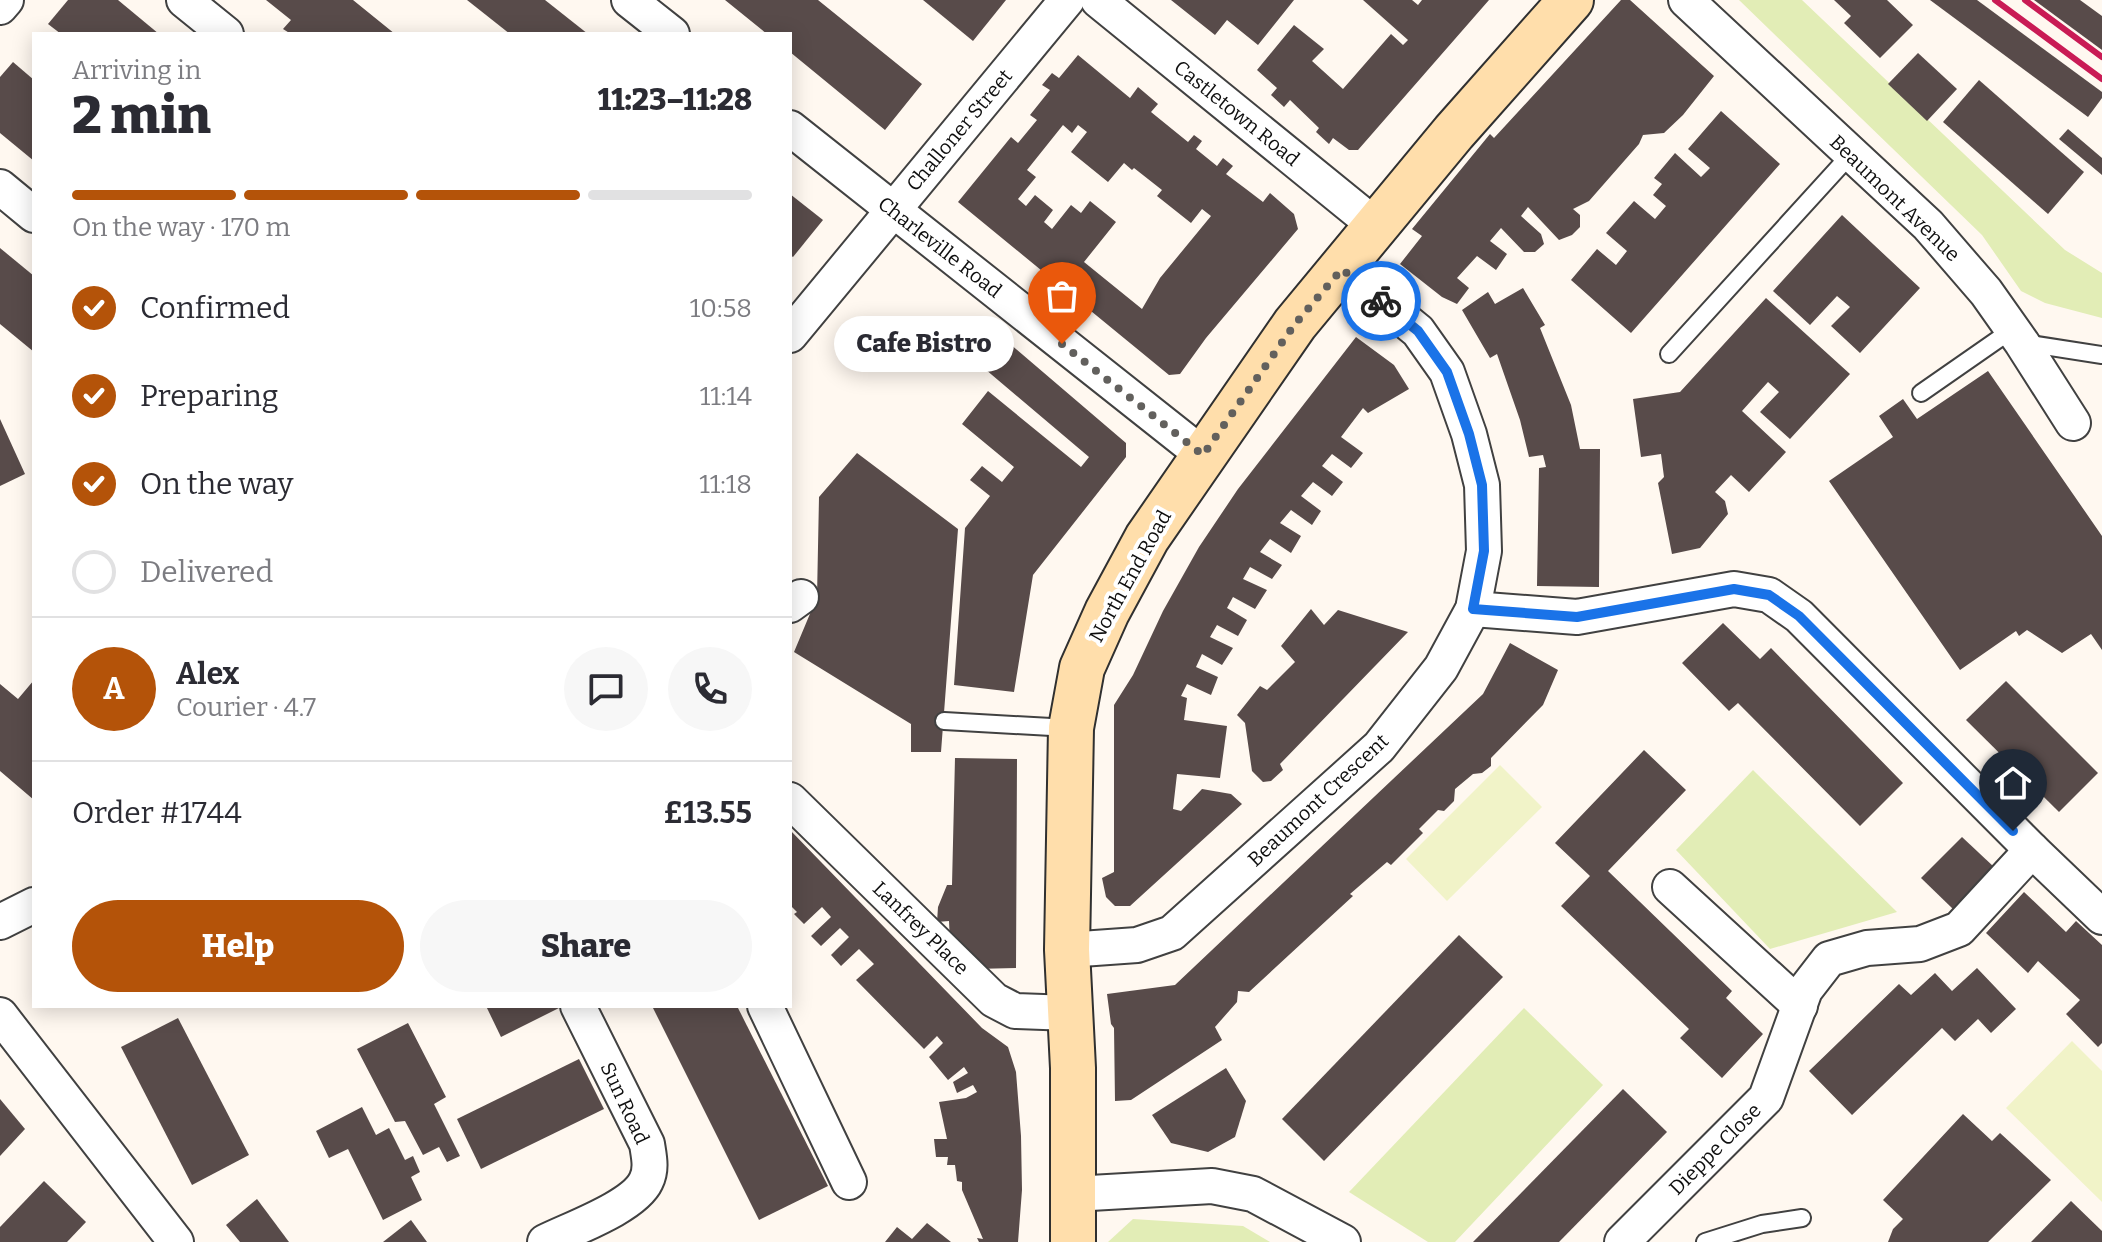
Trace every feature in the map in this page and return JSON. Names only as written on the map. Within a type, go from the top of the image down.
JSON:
[{"type":"main road","name":"North End Road","points":[[1073,1242],[1071,1013],[1067,950],[1071,728],[1082,668],[1107,612],[1147,538],[1295,324],[1571,0]]},
{"type":"street","points":[[0,7],[6,0]]},
{"type":"street","points":[[184,0],[224,32]]},
{"type":"street","points":[[629,0],[669,32]]},
{"type":"street","name":"Challoner Street","points":[[792,333],[1067,0]]},
{"type":"street","name":"Castletown Road","points":[[1098,0],[1376,226]]},
{"type":"street","name":"Beaumont Avenue","points":[[1686,0],[1928,225],[1986,292],[2073,423]]},
{"type":"street","name":"Charleville Road","points":[[792,130],[1203,455]]},
{"type":"street","points":[[0,187],[32,213]]},
{"type":"street","name":"Beaumont Crescent","points":[[1067,950],[1137,945],[1172,933],[1379,747],[1441,668],[1473,609],[1484,551],[1482,485],[1469,434],[1447,372],[1418,331],[1342,269]]},
{"type":"street","points":[[1473,609],[1577,617],[1734,589],[1769,595],[1799,616],[2102,917]]},
{"type":"street","name":"Lanfrey Place","points":[[792,802],[994,1000],[1015,1011],[1071,1013]]},
{"type":"street","name":"Dieppe Close","points":[[1622,1242],[1766,1098],[1805,990],[1829,959],[1867,948],[1920,944],[1959,929],[2032,850]]},
{"type":"street","points":[[1670,887],[1800,1006]]},
{"type":"street","points":[[0,922],[32,906]]},
{"type":"street","name":"Sun Road","points":[[545,1242],[628,1201],[645,1183],[650,1166],[647,1144],[579,1008]]},
{"type":"street","points":[[766,1008],[849,1182]]},
{"type":"street","points":[[0,1015],[176,1242]]},
{"type":"street","points":[[1073,1194],[1212,1186],[1253,1194],[1343,1242]]},
{"type":"lane","points":[[1669,354],[1851,154]]},
{"type":"lane","points":[[1921,393],[2018,336],[2102,355]]},
{"type":"lane","points":[[944,721],[1071,728]]},
{"type":"lane","points":[[1705,1242],[1762,1224],[1802,1218]]},
{"type":"green space","points":[[1739,0],[1802,0],[2065,250],[2102,273],[2102,318],[2045,303],[2021,291],[1982,235]]},
{"type":"green space","points":[[1500,765],[1542,807],[1447,901],[1406,859]]},
{"type":"green space","points":[[1753,770],[1897,912],[1770,949],[1676,850]]},
{"type":"green space","points":[[1524,1008],[1603,1085],[1455,1242],[1428,1242],[1349,1192]]},
{"type":"green space","points":[[2072,1041],[2102,1071],[2102,1202],[2006,1108]]},
{"type":"green space","points":[[1133,1219],[1243,1226],[1270,1242],[1108,1242]]},
{"type":"building","points":[[68,0],[118,0],[157,32],[58,32],[48,24]]},
{"type":"building","points":[[266,0],[353,0],[393,32],[288,32],[283,29],[291,20]]},
{"type":"building","points":[[467,0],[545,0],[585,32],[507,32]]},
{"type":"building","points":[[725,0],[818,0],[922,84],[885,130],[792,54],[792,32],[765,32]]},
{"type":"building","points":[[923,0],[1006,0],[973,41]]},
{"type":"building","points":[[1171,0],[1294,0],[1258,45],[1227,20],[1215,35]]},
{"type":"building","points":[[1363,0],[1412,0],[1418,5],[1422,0],[1489,0],[1358,150],[1349,150],[1333,138],[1329,144],[1316,132],[1319,128],[1290,100],[1284,107],[1271,95],[1277,88],[1257,70],[1294,25],[1324,49],[1312,61],[1343,89],[1391,34],[1403,45],[1408,40]]},
{"type":"building","points":[[1621,0],[1630,0],[1714,76],[1683,115],[1664,133],[1643,135],[1639,144],[1589,201],[1573,209],[1580,215],[1580,227],[1572,235],[1559,240],[1528,207],[1521,216],[1541,234],[1544,244],[1535,252],[1524,252],[1501,228],[1490,241],[1507,254],[1496,270],[1477,256],[1457,278],[1469,288],[1457,304],[1442,297],[1400,264],[1422,236],[1412,229],[1490,134],[1494,138]]},
{"type":"building","points":[[1834,0],[1887,0],[1913,25],[1880,58],[1844,23],[1851,16]]},
{"type":"building","points":[[1930,0],[1977,0],[2102,92],[2102,98],[2088,117]]},
{"type":"building","points":[[2034,0],[2080,0],[2102,16],[2102,50]]},
{"type":"building","points":[[1918,53],[1957,89],[1927,121],[1888,84]]},
{"type":"building","points":[[1078,55],[1130,98],[1138,87],[1158,104],[1151,112],[1188,142],[1194,135],[1202,141],[1196,149],[1217,166],[1223,158],[1233,166],[1226,174],[1263,202],[1270,193],[1294,214],[1298,229],[1206,338],[1180,374],[1169,375],[958,202],[1011,137],[1018,143],[1037,120],[1030,115],[1050,90],[1042,85],[1052,73],[1059,78]],"holes":[[[1063,125],[1072,133],[1078,125],[1087,132],[1071,152],[1108,182],[1124,163],[1162,190],[1157,196],[1191,223],[1202,209],[1211,216],[1160,278],[1142,309],[1084,262],[1116,222],[1090,201],[1081,213],[1071,205],[1052,229],[1044,222],[1053,210],[1035,195],[1026,206],[1018,199],[1036,177],[1027,170]]]},
{"type":"building","points":[[13,62],[32,78],[32,159],[0,133],[0,77]]},
{"type":"building","points":[[1979,80],[2084,172],[2048,214],[1943,122]]},
{"type":"building","points":[[1721,111],[1780,164],[1631,333],[1571,280],[1597,249],[1616,265],[1627,251],[1606,233],[1634,201],[1655,219],[1666,206],[1653,195],[1662,184],[1654,178],[1675,153],[1701,177],[1710,168],[1688,149]]},
{"type":"building","points":[[2068,129],[2102,158],[2102,175],[2059,139]]},
{"type":"building","points":[[792,196],[823,220],[792,256]]},
{"type":"building","points":[[1842,215],[1920,288],[1860,353],[1831,326],[1850,307],[1837,296],[1810,325],[1773,291]]},
{"type":"building","points":[[0,248],[32,274],[32,350],[0,324]]},
{"type":"building","points":[[1523,288],[1545,325],[1540,328],[1571,405],[1580,449],[1600,449],[1599,587],[1537,586],[1539,468],[1546,467],[1543,455],[1529,457],[1497,354],[1490,358],[1462,310],[1488,292],[1495,304]]},
{"type":"building","points":[[1766,298],[1850,374],[1790,439],[1760,412],[1779,392],[1768,382],[1742,411],[1786,452],[1749,492],[1731,475],[1715,492],[1725,501],[1728,514],[1700,548],[1672,554],[1658,483],[1664,477],[1661,454],[1641,457],[1633,399],[1680,392]]},
{"type":"building","points":[[995,331],[1126,443],[1126,457],[1033,575],[1014,692],[954,685],[965,528],[990,496],[970,480],[982,466],[1002,482],[1014,467],[962,424],[988,391],[1081,467],[1089,457],[972,358]]},
{"type":"building","points":[[1356,337],[1394,365],[1409,389],[1368,413],[1363,408],[1341,437],[1363,453],[1351,468],[1332,454],[1322,466],[1343,482],[1332,496],[1313,482],[1301,496],[1321,511],[1312,525],[1291,510],[1280,523],[1301,536],[1291,553],[1270,539],[1260,552],[1282,565],[1272,579],[1250,567],[1243,579],[1267,590],[1255,609],[1233,597],[1227,608],[1247,620],[1238,636],[1217,625],[1210,637],[1233,648],[1222,665],[1202,654],[1196,667],[1218,677],[1211,695],[1187,684],[1181,696],[1187,698],[1184,720],[1227,726],[1220,778],[1177,774],[1173,809],[1181,811],[1202,789],[1231,794],[1242,804],[1130,906],[1115,906],[1106,897],[1102,878],[1114,872],[1114,705],[1133,675],[1163,611],[1199,547],[1238,489]]},
{"type":"building","points":[[1988,371],[2102,536],[2102,650],[2091,634],[2062,653],[2027,630],[2019,636],[2016,631],[1960,670],[1829,481],[1893,437],[1879,416],[1903,399],[1917,419]]},
{"type":"building","points":[[0,419],[25,474],[0,486]]},
{"type":"building","points":[[857,453],[958,529],[941,752],[911,752],[911,724],[794,652],[817,597],[819,497]]},
{"type":"building","points":[[1311,609],[1324,625],[1338,610],[1408,632],[1280,764],[1283,770],[1271,781],[1263,782],[1252,771],[1245,723],[1237,715],[1260,686],[1267,690],[1295,662],[1281,646]]},
{"type":"building","points":[[1723,623],[1760,659],[1771,648],[1903,783],[1860,826],[1738,703],[1729,711],[1682,663]]},
{"type":"building","points":[[1510,643],[1558,670],[1543,705],[1491,758],[1491,766],[1482,773],[1473,774],[1455,789],[1454,801],[1444,811],[1438,810],[1419,829],[1423,833],[1391,865],[1387,862],[1350,894],[1353,896],[1249,992],[1238,991],[1237,1002],[1215,1027],[1222,1040],[1131,1100],[1115,1101],[1114,1028],[1107,994],[1175,985],[1483,694]]},
{"type":"building","points":[[2006,681],[2098,773],[2059,812],[1966,720]]},
{"type":"building","points":[[32,682],[32,798],[0,771],[0,684],[18,699]]},
{"type":"building","points":[[1644,750],[1686,790],[1608,871],[1732,991],[1726,998],[1763,1034],[1722,1078],[1680,1038],[1689,1029],[1561,906],[1590,876],[1555,843]]},
{"type":"building","points":[[955,758],[1017,759],[1016,968],[974,969],[950,943],[949,921],[937,922],[938,907],[947,885],[952,885]]},
{"type":"building","points":[[792,832],[982,1028],[1008,1047],[1016,1072],[1021,1136],[1022,1190],[1018,1242],[979,1242],[977,1238],[983,1239],[962,1190],[962,1182],[957,1181],[955,1165],[947,1165],[948,1157],[936,1157],[934,1139],[947,1139],[939,1102],[966,1098],[977,1092],[973,1085],[957,1093],[953,1082],[968,1073],[964,1067],[948,1080],[929,1057],[943,1043],[937,1036],[924,1049],[856,980],[874,964],[859,949],[841,966],[831,955],[849,937],[840,928],[821,946],[811,936],[831,917],[822,907],[804,924],[794,914],[797,912],[792,907]]},
{"type":"building","points":[[1962,837],[1994,867],[1953,909],[1921,878]]},
{"type":"building","points":[[2024,892],[2066,932],[2076,921],[2102,945],[2102,1043],[2098,1047],[2066,1014],[2080,1000],[2038,961],[2028,973],[1986,933]]},
{"type":"building","points":[[1459,935],[1503,977],[1324,1161],[1282,1119]]},
{"type":"building","points":[[1977,968],[2016,1009],[1991,1033],[1978,1019],[1955,1041],[1942,1028],[1852,1115],[1809,1071],[1899,984],[1911,995],[1935,973],[1952,991]]},
{"type":"building","points":[[487,1008],[559,1008],[501,1037]]},
{"type":"building","points":[[653,1008],[738,1008],[828,1186],[759,1220]]},
{"type":"building","points":[[178,1018],[249,1155],[192,1185],[121,1047]]},
{"type":"building","points":[[408,1023],[446,1097],[434,1104],[460,1156],[447,1162],[439,1147],[423,1155],[405,1121],[395,1122],[357,1049]]},
{"type":"building","points":[[579,1059],[604,1109],[481,1169],[457,1119]]},
{"type":"building","points":[[1226,1068],[1246,1101],[1235,1137],[1208,1152],[1171,1143],[1152,1115]]},
{"type":"building","points":[[1623,1089],[1667,1132],[1559,1242],[1473,1242]]},
{"type":"building","points":[[0,1099],[25,1129],[0,1156]]},
{"type":"building","points":[[362,1107],[376,1135],[389,1128],[405,1160],[413,1156],[420,1172],[411,1177],[422,1200],[383,1220],[348,1149],[329,1158],[316,1131]]},
{"type":"building","points":[[1963,1114],[1992,1141],[2000,1133],[2051,1180],[1988,1242],[1888,1242],[1893,1229],[1903,1219],[1883,1200]]},
{"type":"building","points":[[44,1181],[86,1222],[67,1242],[0,1242],[0,1227]]},
{"type":"building","points":[[257,1199],[289,1242],[240,1242],[226,1225]]},
{"type":"building","points":[[2071,1201],[2102,1231],[2102,1242],[2031,1242]]},
{"type":"building","points":[[411,1220],[427,1242],[383,1242]]},
{"type":"building","points":[[927,1223],[951,1242],[885,1242],[897,1227],[912,1239]]},
{"type":"railway","points":[[1995,0],[2102,79]]},
{"type":"railway","points":[[2025,0],[2102,57]]},
{"type":"way so far","points":[[1062,344],[1203,455],[1295,324],[1342,269],[1381,301]]},
{"type":"place","name":"Cafe Bistro","points":[[1062,344]]},
{"type":"route","points":[[1381,301],[1418,331],[1447,372],[1469,434],[1482,485],[1484,551],[1473,609],[1577,617],[1734,589],[1769,595],[1799,616],[2013,831]]}]
